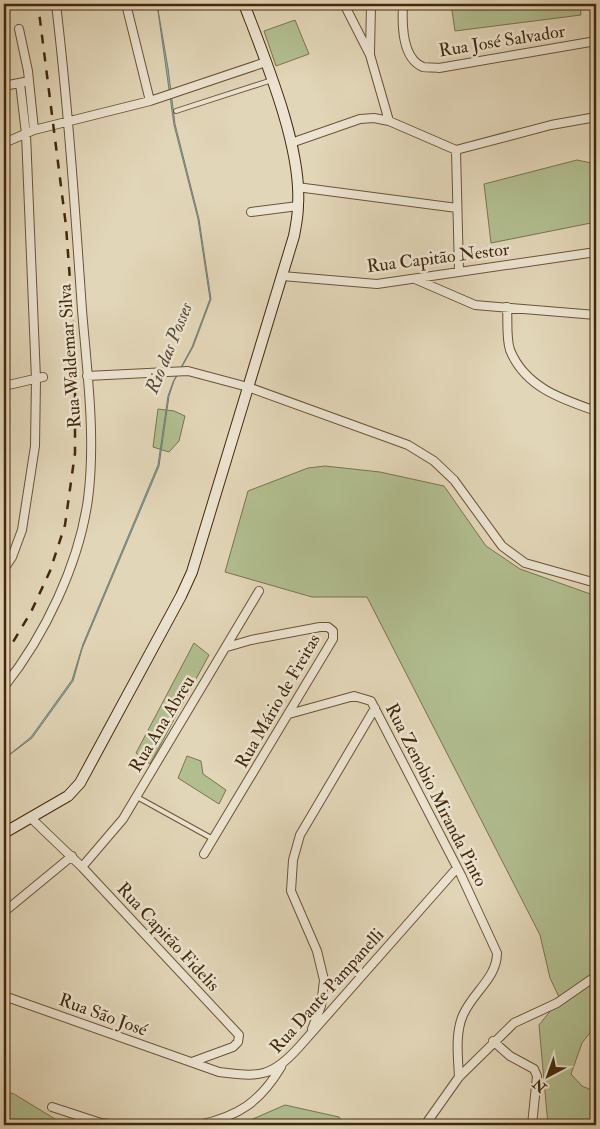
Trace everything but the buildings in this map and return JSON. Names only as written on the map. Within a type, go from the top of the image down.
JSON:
[{"type":"main road","points":[[4,833],[68,796],[80,783],[181,596],[192,572],[294,236],[298,206],[298,187],[291,143],[266,62],[244,4]]},
{"type":"street","name":"Rua Waldemar Silva","points":[[4,687],[34,640],[65,585],[79,541],[88,499],[91,462],[87,376],[68,121],[56,4]]},
{"type":"street","points":[[126,4],[150,101]]},
{"type":"street","points":[[344,4],[370,55],[389,120]]},
{"type":"street","points":[[370,55],[371,4]]},
{"type":"street","name":"Rua José Salvador","points":[[403,4],[404,35],[411,56],[423,67],[439,68],[596,41]]},
{"type":"street","points":[[20,29],[29,81],[34,130]]},
{"type":"street","points":[[4,143],[34,130],[150,101],[266,62]]},
{"type":"street","points":[[4,86],[29,81]]},
{"type":"street","points":[[4,569],[12,557],[22,530],[35,446],[40,378],[26,134],[20,83]]},
{"type":"street","points":[[291,143],[360,119],[374,118],[389,120],[456,150],[551,125],[596,117]]},
{"type":"street","points":[[456,150],[459,272]]},
{"type":"street","points":[[298,187],[457,208]]},
{"type":"street","points":[[251,212],[298,206]]},
{"type":"street","name":"Rua Capitão Nestor","points":[[282,276],[377,284],[596,252]]},
{"type":"street","points":[[415,279],[474,305],[596,315]]},
{"type":"street","points":[[507,307],[510,348],[520,366],[534,383],[553,396],[596,411]]},
{"type":"street","points":[[87,376],[188,371],[248,387],[408,445],[434,461],[454,480],[502,546],[525,563],[596,583]]},
{"type":"street","points":[[4,386],[40,378]]},
{"type":"street","name":"Rua Ana Abreu","points":[[82,867],[108,839],[137,796],[227,648],[259,590]]},
{"type":"street","name":"Rua Mário de Freitas","points":[[204,854],[333,639],[333,631],[328,627],[320,626],[251,640],[227,648]]},
{"type":"street","name":"Rua Zenobio Miranda Pinto","points":[[288,714],[354,696],[371,700],[457,868],[497,953],[497,965],[472,998],[462,1018],[458,1048],[459,1077]]},
{"type":"street","points":[[310,1034],[321,1006],[324,980],[317,951],[292,891],[293,860],[300,835],[375,708]]},
{"type":"street","name":"Rua Capitão Fidelis","points":[[32,818],[72,856],[239,1036],[238,1042],[233,1046],[192,1062]]},
{"type":"street","points":[[4,912],[72,856]]},
{"type":"street","name":"Rua Dante Pampanelli","points":[[192,1062],[219,1072],[247,1076],[269,1072],[282,1065],[457,868]]},
{"type":"street","points":[[425,1125],[459,1077],[493,1041],[514,1023],[557,1003],[596,976]]},
{"type":"street","name":"Rua São José","points":[[4,996],[192,1062]]},
{"type":"street","points":[[493,1041],[510,1056],[534,1069],[537,1076],[532,1125]]},
{"type":"street","points":[[199,1125],[241,1111],[254,1102],[272,1083],[282,1065]]},
{"type":"street","points":[[52,1107],[101,1123],[118,1125]]},
{"type":"lane","points":[[176,111],[272,80]]},
{"type":"lane","points":[[137,796],[213,840]]},
{"type":"green space","points":[[451,4],[580,4],[581,15],[455,31]]},
{"type":"green space","points":[[295,20],[309,54],[276,66],[264,31]]},
{"type":"green space","points":[[577,160],[596,164],[596,222],[491,243],[484,184]]},
{"type":"green space","points":[[158,409],[174,411],[185,416],[179,441],[169,452],[153,447]]},
{"type":"green space","points":[[325,466],[380,472],[444,486],[486,546],[520,569],[596,596],[596,1025],[582,1043],[571,1074],[582,1086],[596,1092],[596,1125],[548,1125],[539,1025],[560,999],[550,978],[540,935],[367,597],[312,597],[225,572],[248,491],[308,468]]},
{"type":"green space","points":[[194,643],[209,655],[150,764],[136,753]]},
{"type":"green space","points":[[187,756],[201,761],[203,774],[226,790],[219,804],[178,778]]},
{"type":"green space","points":[[4,1091],[14,1094],[65,1125],[4,1125]]},
{"type":"green space","points":[[285,1105],[339,1117],[345,1125],[239,1125]]},
{"type":"water","points":[[157,4],[175,124],[199,219],[211,299],[193,347],[174,381],[169,396],[159,466],[82,649],[73,681],[32,738],[4,759],[31,737],[72,680],[83,644],[158,465],[168,396],[173,382],[192,347],[210,299],[198,219],[174,125]]},
{"type":"railway","points":[[4,657],[31,612],[50,571],[65,525],[75,453],[75,349],[66,226],[38,4]]},
{"type":"water label","name":"Rio das Posses","points":[[169,348]]}]
